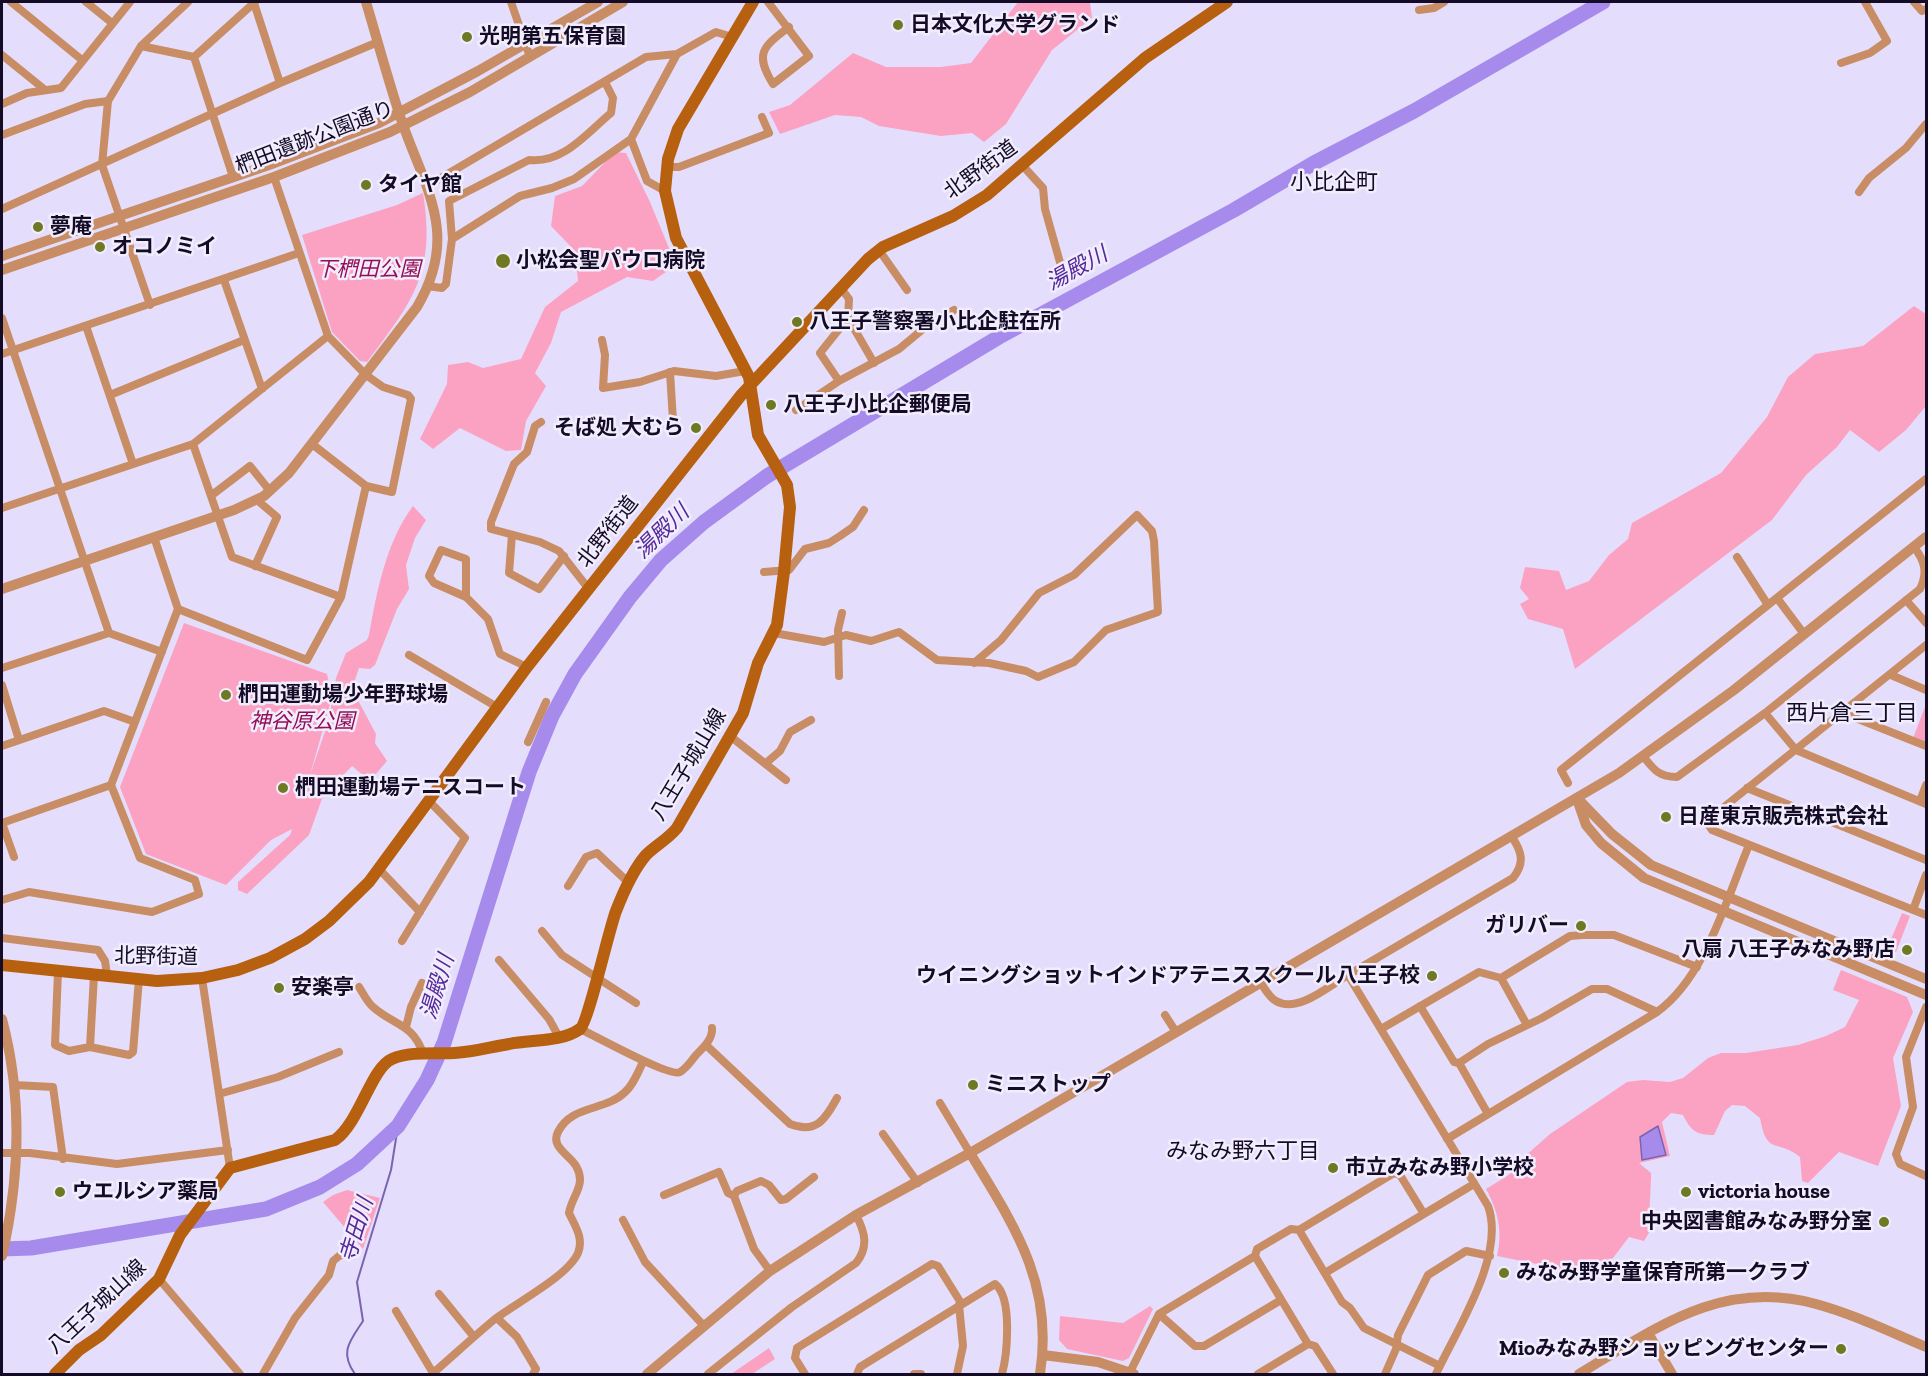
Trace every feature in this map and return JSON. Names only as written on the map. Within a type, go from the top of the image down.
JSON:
[{"type":"main road","points":[[752,383],[676,238],[665,191],[666,167],[678,129],[753,2]]},
{"type":"main road","name":"北野街道","points":[[2,965],[170,981],[202,978],[261,962],[305,939],[351,902],[379,869],[497,707],[588,588],[752,383],[794,342],[841,288],[879,250],[969,207],[1023,166],[1145,58],[1227,2]]},
{"type":"main road","name":"八王子城山線","points":[[580,1029],[588,1015],[596,976],[616,912],[628,884],[646,855],[667,840],[677,828],[743,713],[758,663],[774,633],[784,572],[790,501],[786,482],[757,429],[752,383]]},
{"type":"main road","points":[[230,1168],[335,1140],[354,1119],[384,1065],[394,1058],[423,1054],[481,1052],[506,1044],[559,1037],[580,1029]]},
{"type":"main road","name":"八王子城山線","points":[[55,1374],[79,1350],[106,1330],[159,1279],[180,1236],[230,1168]]},
{"type":"street","points":[[11,2],[82,60]]},
{"type":"street","points":[[86,2],[112,23]]},
{"type":"street","points":[[2,104],[44,89],[61,88],[130,2]]},
{"type":"street","points":[[150,305],[102,165],[108,101],[141,46],[188,2]]},
{"type":"street","points":[[194,57],[255,2],[280,83]]},
{"type":"street","points":[[2,589],[219,516],[257,500],[289,473],[408,320],[428,286],[437,241],[435,209],[429,185],[399,113],[366,2]]},
{"type":"street","points":[[511,2],[530,57]]},
{"type":"street","name":"椚田遺跡公園通り","points":[[2,256],[344,138],[399,113],[598,2]]},
{"type":"street","name":"椚田遺跡公園通り","points":[[2,270],[274,177],[404,125],[530,57],[623,2]]},
{"type":"street","points":[[768,2],[789,27],[809,56],[773,84],[762,60],[765,46],[789,27]]},
{"type":"street","points":[[1419,10],[1434,8],[1444,2]]},
{"type":"street","points":[[1840,63],[1870,53],[1887,41],[1864,2]]},
{"type":"street","points":[[1914,2],[1922,11],[1926,9]]},
{"type":"street","points":[[429,185],[646,57],[677,54],[716,32],[732,37]]},
{"type":"street","points":[[2,209],[280,83],[378,42]]},
{"type":"street","points":[[141,46],[194,57]]},
{"type":"street","points":[[452,239],[520,196],[552,188],[574,179],[631,139],[677,54]]},
{"type":"street","points":[[2,55],[44,89]]},
{"type":"street","points":[[194,57],[233,177]]},
{"type":"street","points":[[428,286],[442,288],[446,284],[452,239],[449,201],[529,160],[540,161],[562,155],[611,113],[613,98],[605,82]]},
{"type":"street","points":[[2,135],[85,104],[108,101]]},
{"type":"street","points":[[666,167],[679,167],[769,133],[762,117]]},
{"type":"street","points":[[1859,192],[1869,178],[1906,148],[1926,124]]},
{"type":"street","points":[[631,139],[647,181],[665,191]]},
{"type":"street","points":[[1023,166],[1043,188],[1045,209],[1061,267]]},
{"type":"street","points":[[274,177],[328,336],[366,375],[382,387],[408,395],[412,402],[392,492],[366,486],[312,444]]},
{"type":"street","points":[[879,250],[907,290]]},
{"type":"street","points":[[2,354],[299,253]]},
{"type":"street","points":[[224,280],[262,388]]},
{"type":"street","points":[[841,288],[849,299],[848,318],[874,363]]},
{"type":"street","points":[[796,410],[839,381],[899,349],[928,325],[954,310]]},
{"type":"street","points":[[2,318],[109,633]]},
{"type":"street","points":[[839,381],[820,353],[848,318]]},
{"type":"street","points":[[86,326],[133,464]]},
{"type":"street","points":[[2,508],[193,444],[328,336]]},
{"type":"street","points":[[110,395],[244,340]]},
{"type":"street","points":[[602,340],[603,388],[670,372],[716,376],[745,371]]},
{"type":"street","points":[[670,372],[673,421]]},
{"type":"street","points":[[541,422],[535,426],[528,452],[514,465],[491,522],[491,528],[495,532],[540,542],[564,556],[588,588]]},
{"type":"street","points":[[193,444],[232,557],[341,597]]},
{"type":"street","points":[[212,495],[250,466],[270,491]]},
{"type":"street","points":[[1568,783],[1561,770],[1926,479]]},
{"type":"street","points":[[178,609],[307,660],[341,597],[366,486]]},
{"type":"street","points":[[255,566],[277,518],[257,500]]},
{"type":"street","points":[[764,573],[784,572],[792,568],[805,549],[829,543],[853,527],[864,510]]},
{"type":"street","points":[[774,633],[824,642],[846,635],[871,641],[899,632],[937,660],[1016,669],[1038,677],[1074,662],[1106,630],[1158,612],[1152,531],[1137,515],[1074,575],[1039,593],[1001,640],[975,663]]},
{"type":"street","points":[[512,535],[508,573],[539,590],[564,556]]},
{"type":"street","points":[[2,900],[28,892],[152,912],[199,894],[195,880],[140,858],[111,785],[178,609],[154,537]]},
{"type":"street","points":[[647,1374],[770,1271],[856,1215],[918,1183],[1512,837],[1577,799],[1643,756],[1734,690],[1926,537]]},
{"type":"street","points":[[1643,756],[1655,772],[1664,777],[1677,777],[1765,713],[1920,589],[1926,578],[1922,557],[1914,547]]},
{"type":"street","points":[[466,597],[466,560],[441,550],[429,576],[434,583],[466,597],[488,618],[500,654],[527,667]]},
{"type":"street","points":[[1737,556],[1768,605]]},
{"type":"street","points":[[1777,598],[1804,634]]},
{"type":"street","points":[[1906,600],[1926,623]]},
{"type":"street","points":[[839,676],[839,637],[842,613]]},
{"type":"street","points":[[2,669],[109,633],[162,652]]},
{"type":"street","points":[[1926,645],[1709,819],[1708,824],[1712,830],[1926,915]]},
{"type":"street","points":[[409,655],[497,707]]},
{"type":"street","points":[[1891,675],[1926,690]]},
{"type":"street","points":[[2,685],[19,740]]},
{"type":"street","points":[[528,742],[546,702]]},
{"type":"street","points":[[2,746],[104,711],[135,722]]},
{"type":"street","points":[[1765,713],[1796,750],[1923,803],[1926,785]]},
{"type":"street","points":[[1843,713],[1926,746]]},
{"type":"street","points":[[766,763],[780,751],[790,732],[812,720]]},
{"type":"street","points":[[730,736],[786,780]]},
{"type":"street","points":[[14,857],[2,823],[111,785]]},
{"type":"street","points":[[1747,788],[1926,860]]},
{"type":"street","points":[[1577,799],[1634,854],[1667,873],[1926,979]]},
{"type":"street","points":[[1577,799],[1586,825],[1625,865],[1660,886],[1926,995]]},
{"type":"street","points":[[402,941],[465,838],[429,801]]},
{"type":"street","points":[[1261,983],[1275,1001],[1292,1004],[1304,1001],[1513,878],[1520,868],[1522,859],[1512,837]]},
{"type":"street","points":[[1447,1139],[1657,1012],[1683,990],[1697,967],[1749,845]]},
{"type":"street","points":[[568,886],[586,857],[597,853],[628,884]]},
{"type":"street","points":[[379,869],[420,912]]},
{"type":"street","points":[[1913,910],[1926,875]]},
{"type":"street","points":[[542,931],[562,955],[636,1003]]},
{"type":"street","points":[[1501,978],[1570,936],[1583,935],[1614,935],[1697,967]]},
{"type":"street","points":[[2,938],[98,950],[105,961],[100,975],[90,1047]]},
{"type":"street","points":[[499,960],[549,1019],[559,1037]]},
{"type":"street","points":[[58,972],[54,1046],[69,1051],[90,1047],[129,1055],[133,1052],[139,979]]},
{"type":"street","points":[[1381,1029],[1479,972],[1501,978],[1527,1025]]},
{"type":"street","points":[[1299,1230],[1341,1302],[1350,1308],[1361,1325],[1438,1370],[1490,1256],[1493,1234],[1491,1216],[1348,975]]},
{"type":"street","points":[[202,978],[230,1168]]},
{"type":"street","points":[[406,1028],[411,1007],[422,983]]},
{"type":"street","points":[[359,987],[372,1006],[406,1028],[419,1040],[423,1054]]},
{"type":"street","points":[[1459,1064],[1488,1044],[1592,989],[1601,988],[1657,1012]]},
{"type":"street","points":[[1420,1006],[1454,1062],[1459,1064],[1488,1114]]},
{"type":"street","points":[[1926,1008],[1906,1057],[1913,1107],[1896,1154],[1900,1164],[1926,1176]]},
{"type":"street","points":[[1165,1015],[1176,1032]]},
{"type":"street","points":[[2,1019],[7,1068],[14,1085],[17,1153],[2,1256]]},
{"type":"street","points":[[580,1029],[621,1047],[643,1062],[673,1074],[680,1072],[706,1045],[712,1028]]},
{"type":"street","points":[[706,1045],[790,1124],[812,1128],[820,1123],[837,1098]]},
{"type":"street","points":[[219,1094],[279,1077],[339,1052]]},
{"type":"street","points":[[396,1311],[433,1374],[497,1318],[540,1289],[579,1251],[579,1234],[569,1213],[580,1189],[580,1176],[576,1165],[559,1148],[556,1140],[557,1132],[580,1111],[624,1094],[643,1062]]},
{"type":"street","points":[[14,1085],[53,1087],[63,1159]]},
{"type":"street","points":[[940,1103],[1031,1262],[1043,1310],[1043,1355],[1040,1374]]},
{"type":"street","points":[[883,1134],[918,1183]]},
{"type":"street","points":[[2,1153],[123,1164],[142,1159],[228,1150]]},
{"type":"street","points":[[664,1195],[719,1172],[728,1193],[734,1196],[754,1249],[770,1271]]},
{"type":"street","points":[[1043,1355],[1098,1362],[1131,1374],[1159,1314],[1255,1256],[1257,1249],[1291,1229],[1299,1230],[1394,1173],[1400,1175],[1424,1214]]},
{"type":"street","points":[[734,1196],[737,1191],[761,1181],[769,1185],[781,1200],[786,1200],[814,1177]]},
{"type":"street","points":[[1325,1273],[1474,1184]]},
{"type":"street","points":[[708,1374],[792,1307],[856,1263],[861,1257],[865,1241],[863,1229],[856,1215]]},
{"type":"street","points":[[622,1220],[645,1262],[704,1326]]},
{"type":"street","points":[[1385,1374],[1398,1335],[1429,1272],[1466,1251],[1490,1256]]},
{"type":"street","points":[[263,1374],[296,1318],[329,1275],[333,1261],[351,1252]]},
{"type":"street","points":[[1255,1256],[1308,1344],[1315,1346],[1333,1374]]},
{"type":"street","points":[[805,1374],[794,1354],[797,1348],[932,1264],[938,1266],[960,1304],[963,1346],[957,1374]]},
{"type":"street","points":[[159,1279],[240,1374]]},
{"type":"street","points":[[857,1374],[860,1367],[992,1285],[999,1288],[1007,1335],[1002,1374]]},
{"type":"street","points":[[439,1294],[474,1337]]},
{"type":"street","points":[[1578,1374],[1647,1333],[1700,1307],[1735,1298],[1768,1296],[1818,1304],[1926,1347]]},
{"type":"street","points":[[1159,1314],[1195,1346],[1204,1346],[1281,1300]]},
{"type":"street","points":[[497,1318],[517,1337],[536,1370],[533,1374]]},
{"type":"street","points":[[1647,1333],[1672,1374]]},
{"type":"street","points":[[1258,1374],[1308,1344]]},
{"type":"street","points":[[914,1374],[921,1374]]},
{"type":"green space","points":[[1018,2],[1090,2],[1092,18],[1052,50],[1006,124],[984,142],[972,133],[941,136],[879,126],[861,117],[835,115],[780,134],[769,112],[790,105],[853,53],[886,67],[941,67],[971,63]]},
{"type":"green space","points":[[615,152],[626,153],[650,202],[676,265],[653,281],[627,277],[561,312],[551,343],[535,373],[546,386],[526,421],[521,450],[506,451],[460,428],[433,449],[420,439],[447,384],[448,365],[468,362],[483,368],[521,359],[545,307],[578,281],[575,251],[551,226],[555,196],[582,186]]},
{"type":"green space","name":"下椚田公園","points":[[423,193],[426,245],[417,285],[383,341],[367,362],[360,361],[332,332],[302,235],[397,205]]},
{"type":"green space","points":[[1914,306],[1926,314],[1926,406],[1906,430],[1879,452],[1850,430],[1837,447],[1806,475],[1772,520],[1575,669],[1563,629],[1528,619],[1520,604],[1529,599],[1520,588],[1525,567],[1559,571],[1566,590],[1589,581],[1609,555],[1628,539],[1632,523],[1721,473],[1767,417],[1788,377],[1815,354],[1863,346]]},
{"type":"green space","name":"神谷原公園","points":[[413,506],[426,520],[415,538],[406,565],[409,589],[397,609],[375,665],[370,669],[359,668],[352,689],[376,734],[375,743],[387,761],[370,781],[352,766],[323,796],[309,835],[247,894],[238,890],[238,882],[290,835],[292,829],[271,840],[226,885],[146,854],[120,787],[184,623],[327,674],[332,697],[310,775],[329,720],[336,678],[346,653],[367,640],[389,551]]},
{"type":"green space","points":[[1926,704],[1926,746],[1912,741]]},
{"type":"green space","points":[[1902,913],[1910,916],[1896,952],[1887,949]]},
{"type":"green space","points":[[1841,970],[1907,997],[1913,1012],[1893,1058],[1901,1106],[1878,1166],[1839,1152],[1808,1183],[1802,1181],[1800,1157],[1770,1142],[1766,1138],[1760,1118],[1745,1106],[1732,1105],[1725,1111],[1714,1135],[1698,1133],[1683,1115],[1671,1113],[1662,1122],[1670,1156],[1639,1163],[1651,1173],[1649,1221],[1652,1228],[1644,1241],[1629,1237],[1613,1258],[1586,1274],[1497,1256],[1500,1238],[1498,1221],[1494,1205],[1486,1189],[1510,1174],[1524,1157],[1550,1134],[1627,1082],[1643,1080],[1670,1082],[1683,1078],[1708,1058],[1721,1053],[1746,1053],[1798,1045],[1845,1027],[1859,1000],[1833,990]]},
{"type":"green space","points":[[347,1190],[380,1198],[363,1249],[323,1202]]},
{"type":"green space","points":[[1150,1306],[1153,1309],[1129,1358],[1123,1361],[1067,1349],[1059,1340],[1060,1316],[1123,1323]]},
{"type":"green space","points":[[769,1348],[775,1359],[752,1374],[731,1374]]},
{"type":"shaded area","points":[[1658,1126],[1666,1155],[1642,1160],[1640,1137]]},
{"type":"waterway","name":"湯殿川","points":[[2,1249],[31,1248],[266,1209],[320,1187],[357,1164],[398,1126],[427,1080],[444,1043],[529,772],[552,716],[575,674],[630,597],[661,560],[704,522],[767,476],[999,337],[1234,210],[1314,163],[1414,111],[1603,2]]},
{"type":"waterway","name":"寺田川","points":[[355,1374],[350,1366],[347,1353],[363,1321],[357,1282],[391,1170],[398,1126]]},
{"type":"place","name":"日本文化大学グランド","points":[[898,25]]},
{"type":"place","name":"光明第五保育園","points":[[467,37]]},
{"type":"place","name":"タイヤ館","points":[[366,185]]},
{"type":"place","name":"夢庵","points":[[38,227]]},
{"type":"place","name":"オコノミイ","points":[[100,247]]},
{"type":"place","name":"小松会聖パウロ病院","points":[[503,261]]},
{"type":"place","name":"八王子警察署小比企駐在所","points":[[797,322]]},
{"type":"place","name":"八王子小比企郵便局","points":[[771,405]]},
{"type":"place","name":"そば処 大むら","points":[[696,428]]},
{"type":"place","name":"椚田運動場少年野球場","points":[[226,695]]},
{"type":"place","name":"椚田運動場テニスコート","points":[[283,788]]},
{"type":"place","name":"日産東京販売株式会社","points":[[1666,817]]},
{"type":"place","name":"ガリバー","points":[[1581,926]]},
{"type":"place","name":"八扇 八王子みなみ野店","points":[[1907,950]]},
{"type":"place","name":"ウイニングショットインドアテニススクール八王子校","points":[[1432,976]]},
{"type":"place","name":"安楽亭","points":[[279,988]]},
{"type":"place","name":"ミニストップ","points":[[973,1085]]},
{"type":"place","name":"市立みなみ野小学校","points":[[1333,1168]]},
{"type":"place","name":"ウエルシア薬局","points":[[60,1192]]},
{"type":"place","name":"victoria house","points":[[1686,1192]]},
{"type":"place","name":"中央図書館みなみ野分室","points":[[1884,1222]]},
{"type":"place","name":"みなみ野学童保育所第一クラブ","points":[[1504,1273]]},
{"type":"place","name":"Mioみなみ野ショッピングセンター","points":[[1841,1349]]},
{"type":"district","name":"小比企町","points":[[1334,183]]},
{"type":"district","name":"西片倉三丁目","points":[[1852,714]]},
{"type":"district","name":"みなみ野六丁目","points":[[1243,1152]]}]
